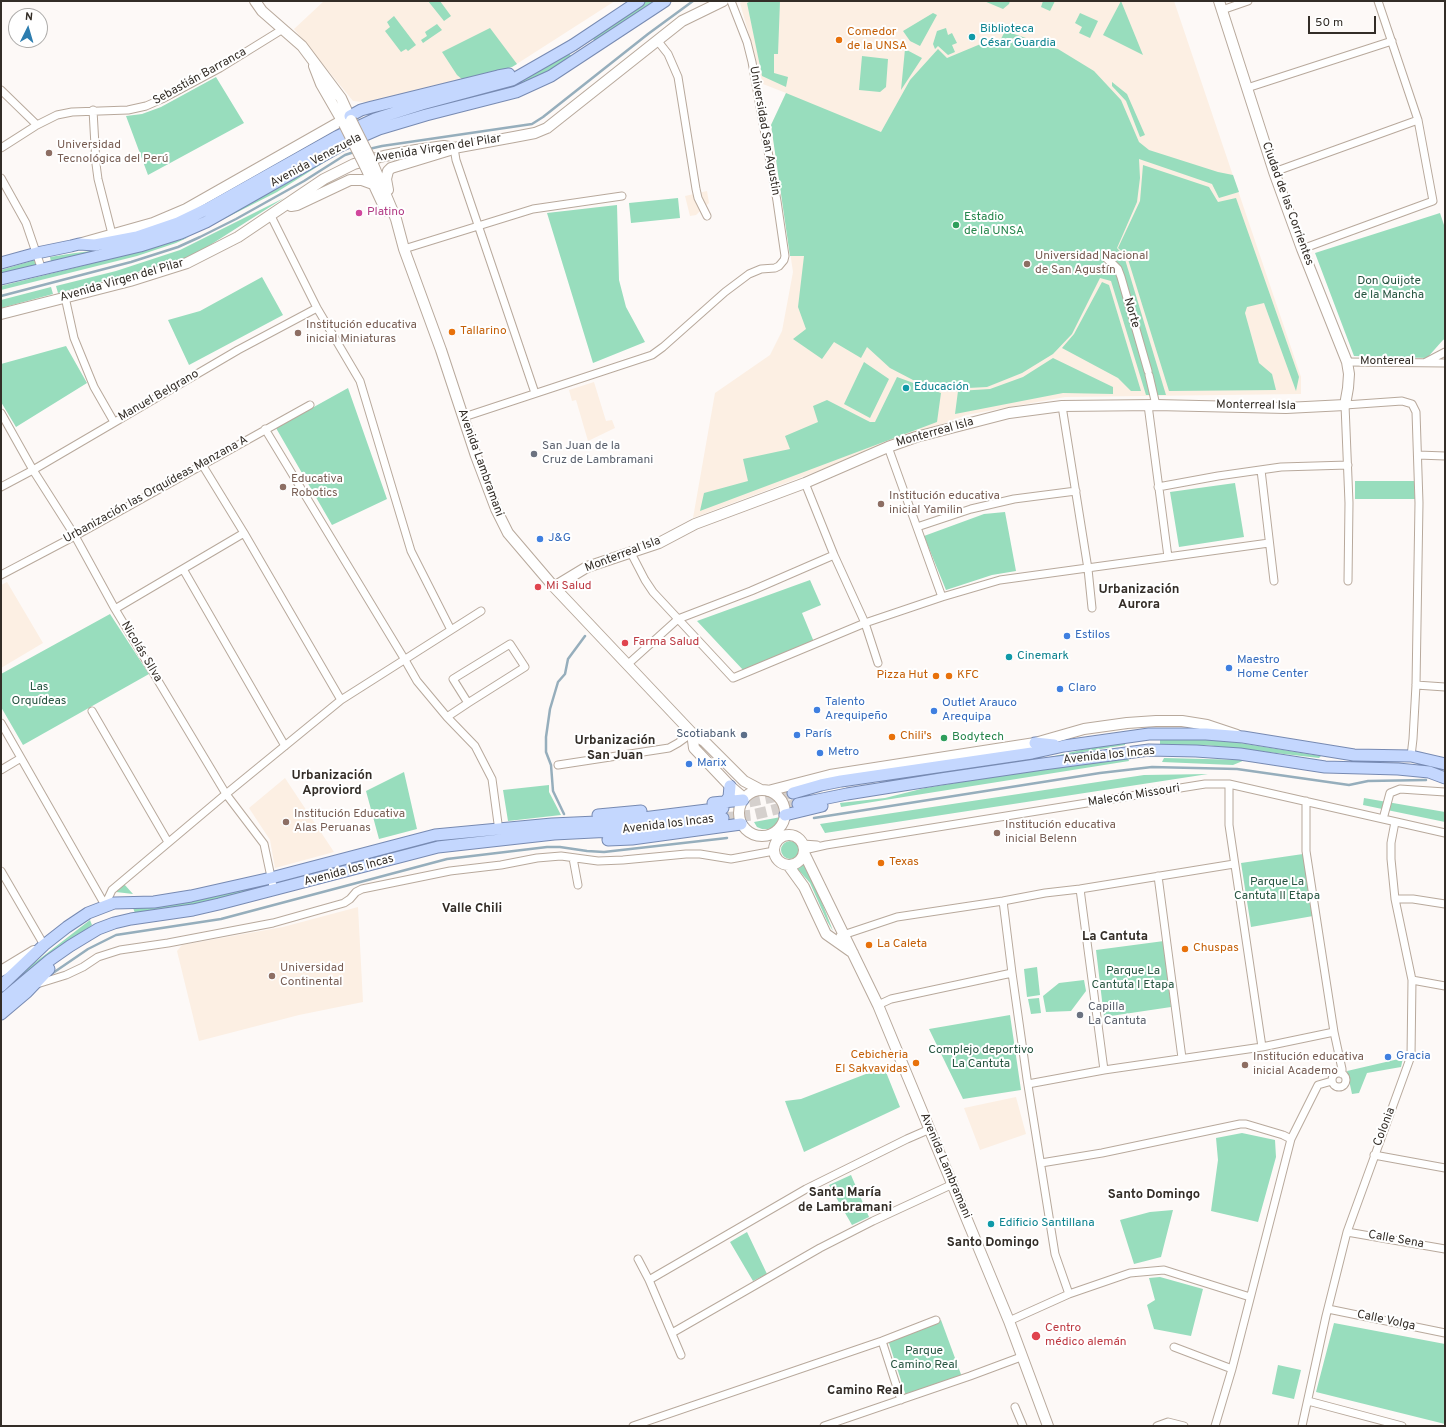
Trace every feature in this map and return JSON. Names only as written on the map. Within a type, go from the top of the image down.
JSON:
[{"type":"main road","points":[[255,1],[262,11],[302,46],[341,98],[347,120],[369,164]]},
{"type":"main road","name":"Avenida Venezuela","points":[[79,244],[95,245],[137,237],[178,223],[207,209],[336,136],[375,119],[422,104],[512,80],[573,45],[639,1]]},
{"type":"main road","name":"Avenida Venezuela","points":[[1,280],[140,246],[181,234],[206,222],[340,146],[379,129],[426,115],[516,92],[550,76],[665,1]]},
{"type":"main road","name":"Avenida Virgen del Pilar","points":[[1,314],[160,272],[187,263],[238,237],[324,179],[354,164],[416,150],[444,146],[454,148],[528,134],[547,128],[682,21],[723,1]]},
{"type":"main road","name":"Ciudad de las Corrientes","points":[[1221,5],[1274,172],[1302,249],[1347,362],[1349,374],[1345,405]]},
{"type":"main road","points":[[347,120],[361,110],[379,105],[498,76],[528,72]]},
{"type":"main road","name":"Avenida Venezuela","points":[[1,263],[79,244],[153,223],[186,209],[347,120]]},
{"type":"main road","points":[[396,219],[386,183],[388,171],[398,165],[445,152],[454,148]]},
{"type":"main road","name":"Avenida Lambramani","points":[[369,164],[373,184],[404,249]]},
{"type":"main road","name":"Avenida Lambramani","points":[[369,164],[396,219],[404,249],[464,417],[476,456],[502,522],[508,533],[554,587],[692,733],[704,741],[740,778],[764,790]]},
{"type":"main road","points":[[283,207],[297,205],[350,180],[362,180],[373,184]]},
{"type":"main road","name":"Monterreal Isla","points":[[554,587],[587,567],[659,543],[695,524],[805,483],[888,447],[916,437],[1009,413],[1062,406],[1152,405],[1286,408],[1345,405]]},
{"type":"main road","name":"Avenida los Incas","points":[[764,790],[830,775],[1035,743],[1084,729],[1156,720],[1182,721],[1207,725],[1243,737]]},
{"type":"main road","name":"Avenida Lambramani","points":[[692,733],[694,748],[743,799]]},
{"type":"main road","name":"Avenida los Incas","points":[[793,793],[842,781],[1149,734],[1206,734],[1243,737],[1354,755],[1411,756],[1445,764]]},
{"type":"main road","points":[[1035,743],[1064,746]]},
{"type":"main road","name":"Avenida los Incas","points":[[798,804],[847,794],[941,779],[1136,751],[1157,750],[1240,754],[1326,767],[1398,769],[1429,772],[1445,778]]},
{"type":"main road","points":[[785,816],[844,800],[894,792],[941,779]]},
{"type":"main road","points":[[723,809],[729,797],[730,786]]},
{"type":"main road","points":[[553,829],[605,814],[723,809],[743,799],[749,794],[764,790],[779,797],[785,809],[785,816],[780,828],[764,837],[750,834],[741,824],[738,812],[743,799]]},
{"type":"main road","name":"Avenida los Incas","points":[[1,971],[44,945],[88,912],[105,905],[121,902],[161,901],[190,896],[271,878],[435,835],[500,834],[553,829],[615,832],[723,809]]},
{"type":"main road","name":"Avenida Lambramani","points":[[785,816],[803,847],[878,1005],[1009,1321],[1048,1426]]},
{"type":"main road","points":[[553,829],[601,840],[632,839],[741,824]]},
{"type":"main road","name":"Avenida los Incas","points":[[1,1001],[50,960],[70,946],[98,930],[120,922],[199,909],[274,891],[438,847],[500,834]]},
{"type":"main road","points":[[764,837],[783,864],[788,865],[797,863],[803,857],[803,847],[792,836],[782,837],[778,840],[775,852]]},
{"type":"main road","points":[[374,850],[376,863]]},
{"type":"main road","points":[[788,865],[804,887],[826,934],[853,953]]},
{"type":"main road","points":[[161,901],[164,915]]},
{"type":"main road","points":[[88,912],[93,914],[98,920],[98,930]]},
{"type":"main road","name":"Avenida los Incas","points":[[1,986],[44,945]]},
{"type":"main road","points":[[1,1014],[34,984],[70,946]]},
{"type":"street","name":"Universidad San Agustin","points":[[535,393],[652,355],[725,292],[749,274],[761,269],[775,268],[782,264],[784,260],[785,256],[753,68],[747,42],[731,1]]},
{"type":"street","points":[[1221,5],[1248,1]]},
{"type":"street","points":[[1302,249],[1433,201],[1418,120],[1378,1]]},
{"type":"street","name":"Sebastián Barranca","points":[[1,148],[57,115],[93,110],[128,110],[146,106],[220,68],[283,28]]},
{"type":"street","points":[[657,40],[668,54],[678,77],[696,189],[698,198],[707,216]]},
{"type":"street","points":[[1247,88],[1392,41]]},
{"type":"street","points":[[1,90],[37,126]]},
{"type":"street","points":[[93,110],[97,172],[112,234]]},
{"type":"street","points":[[1274,172],[1418,120]]},
{"type":"street","points":[[454,148],[456,160],[535,393],[464,417]]},
{"type":"street","points":[[1,178],[26,223],[42,270]]},
{"type":"street","points":[[404,249],[478,225],[541,207],[622,196]]},
{"type":"street","points":[[271,216],[317,308],[360,381],[411,551],[450,630]]},
{"type":"street","name":"Norte","points":[[1107,259],[1118,269],[1121,277],[1148,373],[1158,487],[1168,557]]},
{"type":"street","points":[[65,297],[74,338],[94,387],[114,422]]},
{"type":"street","name":"Manuel Belgrano","points":[[1,487],[33,470],[238,350],[317,308]]},
{"type":"street","name":"Montereal","points":[[1426,362],[1445,352]]},
{"type":"street","name":"Montereal","points":[[1347,362],[1445,363]]},
{"type":"street","points":[[1348,581],[1349,503],[1345,405],[1402,401],[1412,404],[1416,412],[1419,503],[1416,685],[1411,756]]},
{"type":"street","name":"Urbanización las Orquídeas Manzana A","points":[[1,575],[75,536],[310,405]]},
{"type":"street","points":[[1062,406],[1088,569],[1092,608]]},
{"type":"street","name":"Nicolás SIlva","points":[[1,414],[33,470],[75,536],[115,609],[226,794],[264,844],[274,891]]},
{"type":"street","points":[[265,429],[417,682],[447,717],[475,746],[492,779],[500,834]]},
{"type":"street","points":[[888,447],[942,597]]},
{"type":"street","points":[[1418,455],[1445,456]]},
{"type":"street","points":[[1158,487],[1281,467],[1348,465]]},
{"type":"street","points":[[202,466],[244,533],[341,700]]},
{"type":"street","points":[[1261,470],[1274,581]]},
{"type":"street","points":[[805,483],[834,555],[865,623],[878,663]]},
{"type":"street","points":[[917,527],[971,509],[1014,499],[1076,491]]},
{"type":"street","points":[[115,609],[244,533]]},
{"type":"street","points":[[631,553],[644,580],[653,592],[733,678],[865,623],[942,597],[1000,580],[1088,569],[1269,542]]},
{"type":"street","points":[[628,665],[678,619],[751,591],[834,555]]},
{"type":"street","points":[[183,569],[284,746]]},
{"type":"street","points":[[105,905],[112,890],[341,700],[481,611]]},
{"type":"street","points":[[447,717],[468,704],[525,667],[510,644],[453,679],[468,704]]},
{"type":"street","points":[[1416,685],[1445,687]]},
{"type":"street","points":[[92,711],[168,842]]},
{"type":"street","points":[[1,723],[105,905]]},
{"type":"street","points":[[558,765],[669,748],[692,733]]},
{"type":"street","name":"Avenida los Incas","points":[[1411,756],[1445,760]]},
{"type":"street","points":[[1,770],[21,758]]},
{"type":"street","name":"Malecón Missouri","points":[[803,847],[821,846],[1205,784],[1229,784],[1445,833]]},
{"type":"street","points":[[1229,784],[1229,825],[1262,1047]]},
{"type":"street","points":[[1383,819],[1390,793],[1400,789],[1445,792]]},
{"type":"street","points":[[1306,802],[1306,851],[1334,1032],[1342,1074],[1346,1079],[1344,1085],[1338,1087],[1334,1085],[1332,1081]]},
{"type":"street","name":"Colonia","points":[[1302,1426],[1347,1232],[1374,1155],[1412,1056],[1412,980],[1395,899],[1391,859],[1391,843],[1395,822]]},
{"type":"street","points":[[34,984],[66,975],[83,967],[98,957],[120,950],[168,943],[273,923],[344,903],[356,892],[362,889],[450,871],[494,866],[537,858],[561,856],[598,861],[700,854],[731,859],[775,852]]},
{"type":"street","points":[[573,858],[578,885]]},
{"type":"street","points":[[832,939],[897,917],[1234,864]]},
{"type":"street","points":[[1,871],[44,945]]},
{"type":"street","points":[[1158,876],[1182,1058]]},
{"type":"street","points":[[1080,889],[1104,1070]]},
{"type":"street","points":[[1395,899],[1413,899],[1445,904]]},
{"type":"street","points":[[1004,901],[1012,973],[1028,1084],[1055,1254],[1069,1294]]},
{"type":"street","points":[[878,1005],[891,999],[1012,973]]},
{"type":"street","points":[[1412,980],[1445,986]]},
{"type":"street","points":[[1028,1084],[1104,1070],[1262,1047],[1334,1032]]},
{"type":"street","points":[[1215,1426],[1232,1369],[1291,1139],[1318,1085],[1332,1081],[1335,1075],[1342,1074]]},
{"type":"street","points":[[1041,1163],[1102,1153],[1240,1124],[1246,1124],[1283,1135],[1291,1139]]},
{"type":"street","points":[[649,1280],[806,1188],[907,1138],[930,1129]]},
{"type":"street","points":[[1374,1155],[1445,1168]]},
{"type":"street","points":[[672,1333],[820,1248],[952,1184]]},
{"type":"street","name":"Calle Sena","points":[[1347,1232],[1445,1249]]},
{"type":"street","points":[[638,1259],[649,1280],[681,1355]]},
{"type":"street","points":[[1009,1321],[1069,1294],[1130,1273],[1164,1270],[1250,1296]]},
{"type":"street","name":"Calle Volga","points":[[1328,1309],[1445,1333]]},
{"type":"street","points":[[633,1426],[882,1341],[936,1320]]},
{"type":"street","points":[[882,1341],[901,1400]]},
{"type":"street","points":[[1174,1347],[1232,1369]]},
{"type":"street","points":[[824,1426],[1022,1356]]},
{"type":"street","points":[[1308,1401],[1402,1426]]},
{"type":"street","points":[[1015,1407],[1023,1426]]},
{"type":"street","points":[[1157,1426],[1168,1422],[1184,1426]]},
{"type":"shaded area","points":[[324,1],[615,1],[512,67],[371,103],[353,101],[294,29]]},
{"type":"shaded area","name":"Universidad Nacional de San Agustín","points":[[744,1],[1174,1],[1301,377],[1301,394],[1065,397],[966,415],[693,518],[715,393],[770,355],[782,331],[793,272],[771,125],[786,93],[763,84],[740,3]]},
{"type":"shaded area","points":[[707,191],[709,203],[696,215],[690,216],[685,196]]},
{"type":"shaded area","points":[[594,382],[606,421],[612,420],[615,428],[588,441],[576,400],[572,401],[569,390]]},
{"type":"shaded area","points":[[7,582],[43,643],[1,668],[1,585]]},
{"type":"shaded area","name":"Institución Educativa Alas Peruanas","points":[[285,778],[334,852],[275,868],[270,840],[249,808]]},
{"type":"shaded area","name":"Universidad Continental","points":[[358,907],[363,1002],[299,1015],[199,1041],[177,951],[182,945],[283,927]]},
{"type":"shaded area","points":[[1016,1097],[1026,1134],[980,1150],[964,1108]]},
{"type":"green space","points":[[428,1],[440,1],[451,16],[444,21]]},
{"type":"green space","points":[[645,1],[657,1],[595,41],[591,37]]},
{"type":"green space","points":[[751,1],[780,1],[778,54],[774,54],[774,73],[788,77],[786,87],[762,76],[747,3]]},
{"type":"green space","points":[[984,1],[1010,1],[1009,4],[1003,9]]},
{"type":"green space","points":[[1043,1],[1055,1],[1050,11],[1041,7]]},
{"type":"green space","points":[[1121,1],[1143,55],[1103,35]]},
{"type":"green space","points":[[933,13],[937,15],[920,46],[910,41],[903,31]]},
{"type":"green space","points":[[1080,13],[1098,21],[1090,38],[1079,33],[1082,27],[1075,23]]},
{"type":"green space","points":[[394,16],[416,45],[408,51],[406,49],[401,52],[385,31],[390,27],[387,22]]},
{"type":"green space","points":[[437,24],[442,30],[423,43],[421,40],[427,36],[425,32]]},
{"type":"green space","points":[[490,28],[517,64],[512,67],[463,80],[457,75],[442,52]]},
{"type":"green space","points":[[946,28],[948,35],[952,33],[957,43],[952,45],[955,52],[948,55],[938,46],[935,49],[933,44],[937,31]]},
{"type":"green space","points":[[1005,31],[1026,38],[1001,39]]},
{"type":"green space","name":"Estadio de la UNSA","points":[[1022,41],[1058,49],[1094,71],[1121,100],[1139,142],[1149,150],[1218,172],[1233,175],[1239,192],[1219,198],[1212,184],[1139,159],[1140,178],[1137,202],[1117,248],[1124,256],[1166,395],[1146,395],[1111,281],[1100,278],[1072,334],[1053,354],[1022,373],[987,387],[949,389],[913,380],[890,368],[867,347],[861,358],[834,342],[822,359],[793,339],[806,329],[798,307],[804,256],[790,256],[771,125],[786,93],[881,132],[910,80],[938,49],[947,58],[983,43]]},
{"type":"green space","points":[[905,49],[922,58],[901,90]]},
{"type":"green space","points":[[568,52],[572,57],[533,80],[524,84],[518,84]]},
{"type":"green space","points":[[862,56],[888,59],[886,87],[880,92],[859,90]]},
{"type":"green space","points":[[216,77],[244,123],[148,175],[126,116],[142,114],[161,107]]},
{"type":"green space","points":[[1112,82],[1127,94],[1145,135],[1140,137],[1126,101],[1112,86]]},
{"type":"green space","points":[[336,155],[277,192],[216,223]]},
{"type":"green space","points":[[1143,165],[1209,187],[1218,202],[1236,198],[1299,377],[1296,391],[1264,303],[1247,307],[1245,313],[1259,363],[1272,374],[1276,390],[1169,391],[1127,256],[1118,248],[1140,201]]},
{"type":"green space","points":[[284,198],[207,247],[183,259],[58,293],[56,286],[116,271],[180,250]]},
{"type":"green space","points":[[678,198],[680,218],[631,223],[629,203]]},
{"type":"green space","points":[[617,205],[619,280],[626,307],[645,342],[593,363],[547,213]]},
{"type":"green space","name":"Don Quijote de la Mancha","points":[[1440,213],[1445,228],[1445,339],[1427,358],[1354,356],[1315,253]]},
{"type":"green space","points":[[189,237],[137,256],[1,290],[1,286],[146,250]]},
{"type":"green space","points":[[108,249],[51,262],[50,257],[75,253]]},
{"type":"green space","points":[[35,260],[36,265],[1,274],[1,270]]},
{"type":"green space","points":[[262,277],[283,315],[189,365],[168,320],[200,311]]},
{"type":"green space","points":[[1102,282],[1109,285],[1141,391],[1131,391],[1118,378],[1062,348],[1074,334]]},
{"type":"green space","points":[[51,287],[53,294],[1,308],[1,300]]},
{"type":"green space","points":[[66,346],[87,383],[16,427],[1,402],[1,364]]},
{"type":"green space","points":[[1053,358],[1113,387],[1113,394],[1063,393],[955,414],[958,391],[990,389],[1023,377]]},
{"type":"green space","points":[[864,362],[889,379],[870,418],[844,404]]},
{"type":"green space","points":[[897,377],[941,393],[937,422],[700,511],[704,493],[748,481],[743,459],[790,449],[785,436],[818,422],[813,406],[827,400],[870,422],[875,422]]},
{"type":"green space","points":[[348,388],[387,499],[332,525],[276,428]]},
{"type":"green space","points":[[1355,481],[1414,481],[1415,499],[1355,499]]},
{"type":"green space","points":[[1235,483],[1244,537],[1179,547],[1170,492]]},
{"type":"green space","points":[[1005,512],[1016,571],[992,575],[946,590],[924,536],[984,514]]},
{"type":"green space","points":[[810,580],[821,605],[802,613],[814,642],[744,671],[697,621]]},
{"type":"green space","name":"Las Orquídeas","points":[[110,614],[149,674],[23,745],[1,707],[1,674]]},
{"type":"green space","points":[[1198,739],[1234,742],[1321,756],[1319,758],[1206,745],[1160,745],[1160,740]]},
{"type":"green space","points":[[1125,743],[1125,745],[1083,752],[1057,759],[988,767],[1046,758]]},
{"type":"green space","points":[[1127,755],[1129,761],[841,807],[840,803],[885,798],[925,788]]},
{"type":"green space","points":[[1164,758],[1245,760],[1233,765],[1162,762]]},
{"type":"green space","points":[[404,772],[417,829],[379,839],[366,791]]},
{"type":"green space","points":[[1208,774],[825,833],[820,824],[1144,775]]},
{"type":"green space","points":[[549,785],[549,792],[561,815],[508,821],[503,790]]},
{"type":"green space","points":[[1364,798],[1445,812],[1445,822],[1363,805]]},
{"type":"green space","points":[[781,817],[774,827],[768,829],[757,827],[754,822]]},
{"type":"green space","points":[[486,836],[437,843],[385,856],[384,851],[436,839]]},
{"type":"green space","points":[[786,841],[794,841],[799,846],[797,857],[794,859],[786,859],[781,854],[781,846]]},
{"type":"green space","name":"Parque La Cantuta II Etapa","points":[[1303,854],[1313,916],[1251,927],[1241,863]]},
{"type":"green space","points":[[364,857],[365,861],[280,884],[278,880]]},
{"type":"green space","points":[[807,860],[809,869],[833,931],[810,883],[795,866]]},
{"type":"green space","points":[[124,884],[133,894],[116,892]]},
{"type":"green space","points":[[264,884],[265,888],[194,904],[135,913],[133,908],[192,900]]},
{"type":"green space","points":[[90,920],[92,925],[3,990],[33,964]]},
{"type":"green space","name":"Parque La Cantuta I Etapa","points":[[1164,941],[1171,1007],[1104,1017],[1096,950]]},
{"type":"green space","points":[[1037,967],[1040,995],[1027,997],[1024,969]]},
{"type":"green space","points":[[1084,980],[1086,991],[1071,1011],[1046,1012],[1043,996],[1059,983]]},
{"type":"green space","points":[[1039,998],[1041,1013],[1031,1014],[1028,999]]},
{"type":"green space","name":"Complejo deportivo La Cantuta","points":[[1010,1015],[1021,1090],[963,1099],[929,1029]]},
{"type":"green space","points":[[1403,1058],[1401,1067],[1367,1073],[1359,1093],[1352,1094],[1347,1071]]},
{"type":"green space","points":[[884,1067],[900,1107],[804,1152],[785,1101],[801,1099]]},
{"type":"green space","points":[[1242,1133],[1275,1140],[1276,1157],[1258,1222],[1211,1211],[1218,1160],[1216,1138]]},
{"type":"green space","points":[[851,1175],[869,1217],[852,1225],[829,1185]]},
{"type":"green space","points":[[1173,1210],[1161,1257],[1134,1264],[1120,1220],[1150,1212]]},
{"type":"green space","points":[[747,1232],[767,1274],[753,1281],[730,1242]]},
{"type":"green space","points":[[1160,1277],[1203,1289],[1191,1336],[1154,1329],[1147,1305],[1155,1300],[1149,1278]]},
{"type":"green space","name":"Parque Camino Real","points":[[941,1320],[962,1377],[906,1396],[888,1340]]},
{"type":"green space","points":[[1334,1323],[1445,1344],[1445,1424],[1316,1392]]},
{"type":"green space","points":[[1278,1365],[1301,1370],[1294,1399],[1272,1394]]},
{"type":"waterway","points":[[369,149],[532,124],[693,1]]},
{"type":"waterway","points":[[1,296],[131,262],[178,247],[236,219],[304,181],[345,155],[354,152]]},
{"type":"waterway","points":[[564,814],[553,791],[551,765],[546,752],[546,737],[550,709],[558,682],[565,674],[568,659],[585,636]]},
{"type":"waterway","points":[[814,818],[1100,773],[1152,767],[1237,769],[1349,785],[1368,781],[1426,780]]},
{"type":"waterway","points":[[50,975],[88,949],[116,935],[221,919],[447,859],[547,847],[604,852],[727,838]]},
{"type":"tunnel","points":[[733,805],[793,793]]},
{"type":"tunnel","points":[[723,818],[752,815],[798,804]]},
{"type":"place","name":"Biblioteca César Guardia","points":[[972,37]]},
{"type":"place","name":"Comedor de la UNSA","points":[[839,40]]},
{"type":"place","name":"Universidad Tecnológica del Perú","points":[[49,153]]},
{"type":"place","name":"Platino","points":[[359,213]]},
{"type":"place","name":"Estadio de la UNSA","points":[[956,225]]},
{"type":"place","name":"Universidad Nacional de San Agustín","points":[[1027,264]]},
{"type":"place","name":"Tallarino","points":[[452,332]]},
{"type":"place","name":"Institución educativa inicial Miniaturas","points":[[298,333]]},
{"type":"place","name":"Educación","points":[[906,388]]},
{"type":"place","name":"San Juan de la Cruz de Lambramani","points":[[534,454]]},
{"type":"place","name":"Educativa Robotics","points":[[283,487]]},
{"type":"place","name":"Institución educativa inicial Yamilin","points":[[881,504]]},
{"type":"place","name":"J&G","points":[[540,539]]},
{"type":"place","name":"Mi Salud","points":[[538,587]]},
{"type":"place","name":"Estilos","points":[[1067,636]]},
{"type":"place","name":"Farma Salud","points":[[625,643]]},
{"type":"place","name":"Cinemark","points":[[1009,657]]},
{"type":"place","name":"Maestro Home Center","points":[[1229,668]]},
{"type":"place","name":"Pizza Hut","points":[[936,676]]},
{"type":"place","name":"KFC","points":[[949,676]]},
{"type":"place","name":"Claro","points":[[1060,689]]},
{"type":"place","name":"Talento Arequipeño","points":[[817,710]]},
{"type":"place","name":"Outlet Arauco Arequipa","points":[[934,711]]},
{"type":"place","name":"Scotiabank","points":[[744,735]]},
{"type":"place","name":"París","points":[[797,735]]},
{"type":"place","name":"Chili's","points":[[892,737]]},
{"type":"place","name":"Bodytech","points":[[944,738]]},
{"type":"place","name":"Metro","points":[[820,753]]},
{"type":"place","name":"Marix","points":[[689,764]]},
{"type":"place","name":"Institución Educativa Alas Peruanas","points":[[286,822]]},
{"type":"place","name":"Institución educativa inicial Belenn","points":[[997,833]]},
{"type":"place","name":"Texas","points":[[881,863]]},
{"type":"place","name":"La Caleta","points":[[869,945]]},
{"type":"place","name":"Chuspas","points":[[1185,949]]},
{"type":"place","name":"Universidad Continental","points":[[272,976]]},
{"type":"place","name":"Capilla La Cantuta","points":[[1080,1015]]},
{"type":"place","name":"Gracia","points":[[1388,1057]]},
{"type":"place","name":"Cebicheria El Sakvavidas","points":[[916,1063]]},
{"type":"place","name":"Institución educativa inicial Academo","points":[[1245,1065]]},
{"type":"place","name":"Edificio Santillana","points":[[991,1224]]},
{"type":"place","name":"Centro médico alemán","points":[[1036,1336]]},
{"type":"district","name":"Urbanización Aurora","points":[[1139,598]]},
{"type":"district","name":"Urbanización San Juan","points":[[615,748]]},
{"type":"district","name":"Urbanización Aproviord","points":[[332,784]]},
{"type":"district","name":"Valle Chili","points":[[472,909]]},
{"type":"district","name":"La Cantuta","points":[[1115,937]]},
{"type":"district","name":"Santo Domingo","points":[[1154,1195]]},
{"type":"district","name":"Santa María de Lambramani","points":[[845,1200]]},
{"type":"district","name":"Santo Domingo","points":[[993,1243]]},
{"type":"district","name":"Camino Real","points":[[865,1391]]}]
